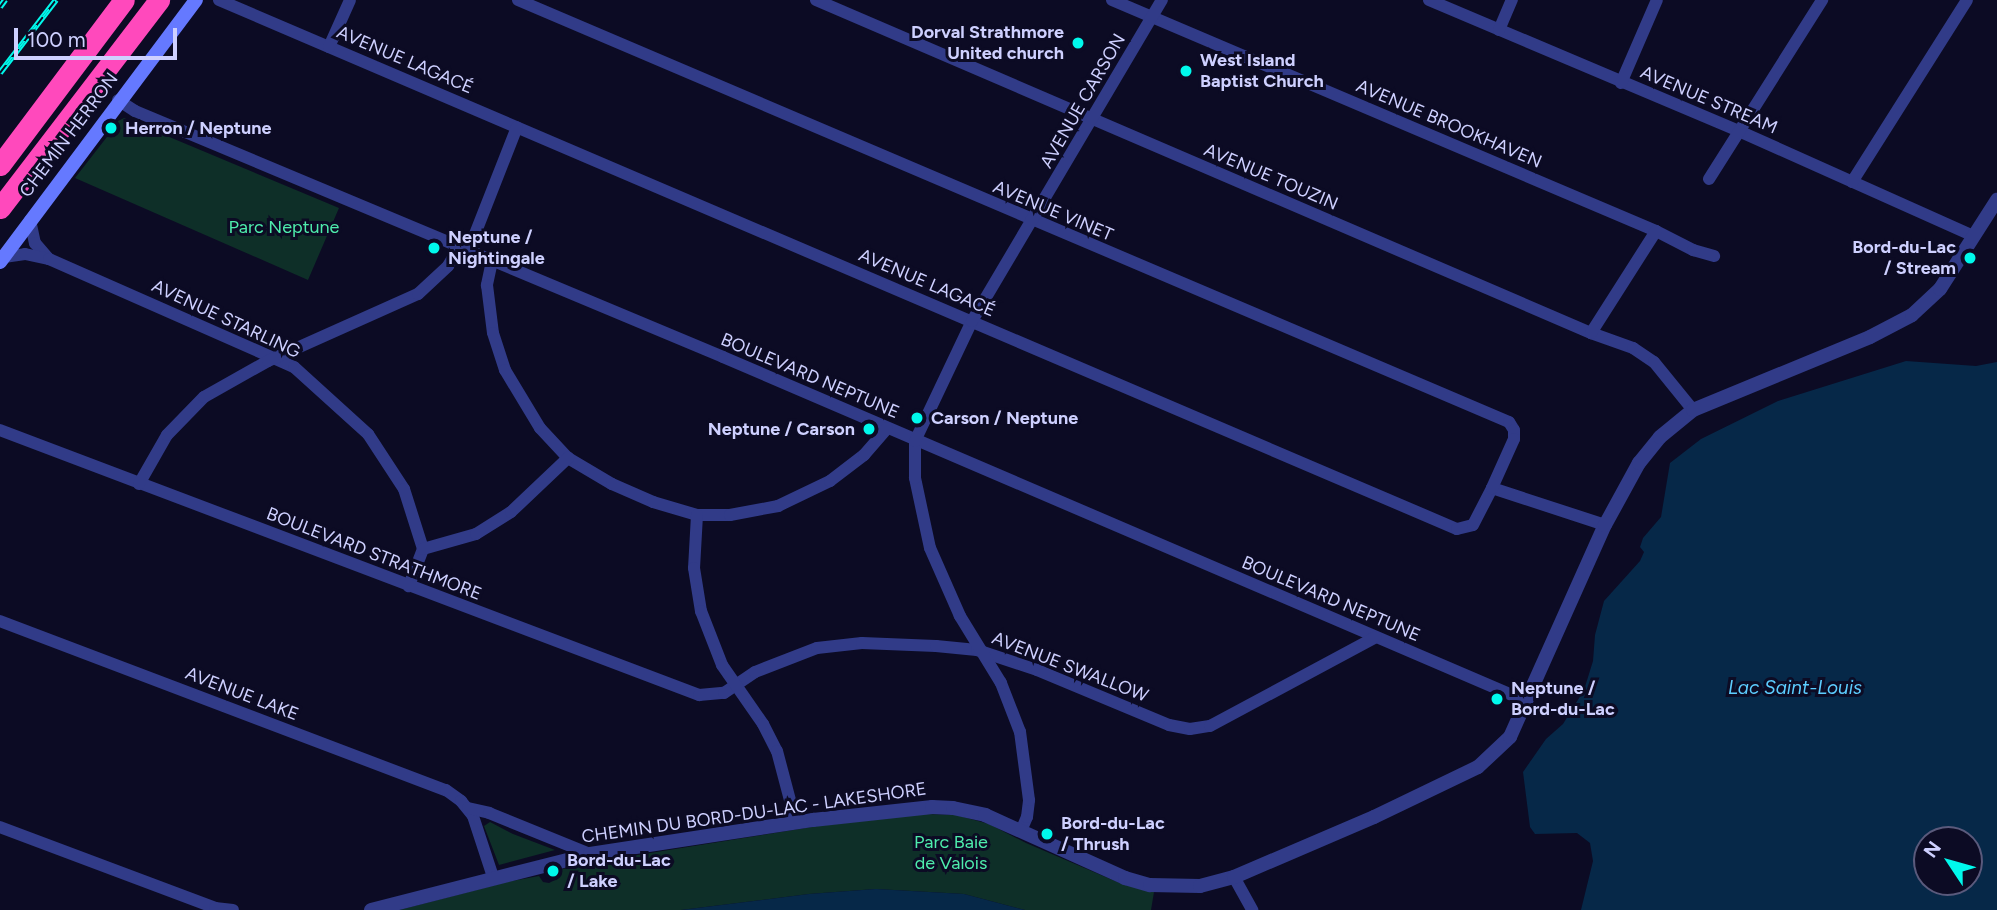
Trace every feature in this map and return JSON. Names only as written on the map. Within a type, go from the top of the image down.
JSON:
[{"type":"highway","points":[[0,165],[124,0]]},
{"type":"highway","points":[[0,208],[159,0]]},
{"type":"highway","points":[[0,154],[36,116]]},
{"type":"highway","points":[[0,224],[34,163]]},
{"type":"main road","name":"CHEMIN HERRON","points":[[2,259],[118,100],[196,0]]},
{"type":"street","name":"AVENUE LAGACÉ","points":[[219,0],[1457,529],[1473,525],[1492,488]]},
{"type":"street","points":[[329,47],[350,0]]},
{"type":"street","name":"AVENUE VINET","points":[[518,0],[1509,422],[1514,429],[1514,439],[1492,488]]},
{"type":"street","name":"AVENUE TOUZIN","points":[[816,0],[1591,333],[1633,348],[1654,362],[1693,410]]},
{"type":"street","name":"AVENUE BROOKHAVEN","points":[[1112,0],[1656,230],[1693,250],[1714,256]]},
{"type":"street","name":"AVENUE CARSON","points":[[915,440],[972,321],[1162,0]]},
{"type":"street","name":"AVENUE STREAM","points":[[1429,0],[1741,132],[1974,236]]},
{"type":"street","points":[[1499,30],[1511,0]]},
{"type":"street","points":[[1621,83],[1657,0]]},
{"type":"street","points":[[1709,179],[1822,0]]},
{"type":"street","points":[[1852,182],[1967,0]]},
{"type":"street","name":"BOULEVARD NEPTUNE","points":[[118,100],[135,111],[1526,701]]},
{"type":"street","points":[[139,484],[161,443],[197,403],[276,358],[418,294],[435,281],[463,251],[517,127]]},
{"type":"street","name":"CHEMIN DU BORD-DU-LAC - LAKESHORE","points":[[371,910],[590,854],[796,823],[942,807],[985,815],[1125,877],[1150,885],[1200,886],[1234,877],[1374,817],[1478,767],[1510,737],[1605,525],[1639,463],[1660,437],[1693,410],[1870,337],[1912,316],[1940,289],[1997,200]]},
{"type":"street","points":[[30,220],[35,243],[49,259]]},
{"type":"street","points":[[1591,333],[1656,230]]},
{"type":"street","name":"AVENUE STARLING","points":[[2,259],[25,254],[49,259],[294,367],[325,393],[374,442],[404,489],[423,550]]},
{"type":"street","points":[[492,261],[487,285],[493,333],[505,370],[540,428],[568,458],[622,488],[697,515],[730,515],[778,506],[830,481],[864,455],[887,429]]},
{"type":"street","name":"BOULEVARD STRATHMORE","points":[[0,430],[693,694],[718,695],[735,685]]},
{"type":"street","points":[[915,440],[915,478],[930,548],[960,616],[1001,683],[1024,748],[1029,811],[1021,831]]},
{"type":"street","points":[[410,586],[423,550],[477,534],[511,512],[568,458]]},
{"type":"street","points":[[1492,488],[1605,525]]},
{"type":"street","points":[[697,515],[694,568],[697,597],[716,652],[735,685],[763,724],[777,751],[796,823]]},
{"type":"street","name":"AVENUE LAKE","points":[[0,621],[411,776],[446,790],[468,808],[489,813],[590,854]]},
{"type":"street","name":"AVENUE SWALLOW","points":[[735,685],[787,657],[841,644],[936,646],[981,652],[1037,670],[1169,725],[1190,729],[1210,726],[1376,637]]},
{"type":"street","points":[[468,808],[493,877]]},
{"type":"street","points":[[0,827],[216,909],[233,910]]},
{"type":"street","points":[[1234,877],[1252,910]]},
{"type":"green space","name":"Parc Neptune","points":[[124,118],[339,208],[308,280],[75,178],[110,133],[113,135],[118,121]]},
{"type":"green space","name":"Parc Baie de Valois","points":[[926,814],[956,815],[989,824],[1026,843],[1122,884],[1154,892],[1151,910],[1025,910],[964,894],[876,889],[809,894],[681,910],[399,910],[539,876],[543,882],[549,883],[555,880],[554,872],[575,865],[818,826]]},
{"type":"green space","points":[[490,822],[555,850],[499,865],[484,826]]},
{"type":"water","name":"Lac Saint-Louis","points":[[1906,361],[1976,366],[1997,362],[1997,910],[1581,910],[1593,861],[1590,843],[1577,833],[1535,834],[1530,827],[1523,772],[1546,739],[1563,724],[1584,690],[1593,661],[1595,635],[1604,601],[1640,561],[1644,552],[1640,547],[1643,538],[1661,517],[1670,463],[1701,439],[1778,401]]},
{"type":"water","points":[[876,889],[964,894],[1025,910],[681,910],[809,894]]},
{"type":"railway","points":[[0,7],[5,0]]},
{"type":"railway","points":[[0,73],[56,0]]},
{"type":"place","name":"Dorval Strathmore United church","points":[[1078,43]]},
{"type":"place","name":"West Island Baptist Church","points":[[1186,71]]},
{"type":"place","name":"Herron / Neptune","points":[[111,128]]},
{"type":"place","name":"Neptune / Nightingale","points":[[434,248]]},
{"type":"place","name":"Bord-du-Lac / Stream","points":[[1970,258]]},
{"type":"place","name":"Carson / Neptune","points":[[917,418]]},
{"type":"place","name":"Neptune / Carson","points":[[869,429]]},
{"type":"place","name":"Neptune / Bord-du-Lac","points":[[1497,699]]},
{"type":"place","name":"Bord-du-Lac / Thrush","points":[[1047,834]]},
{"type":"place","name":"Bord-du-Lac / Lake","points":[[553,871]]}]
